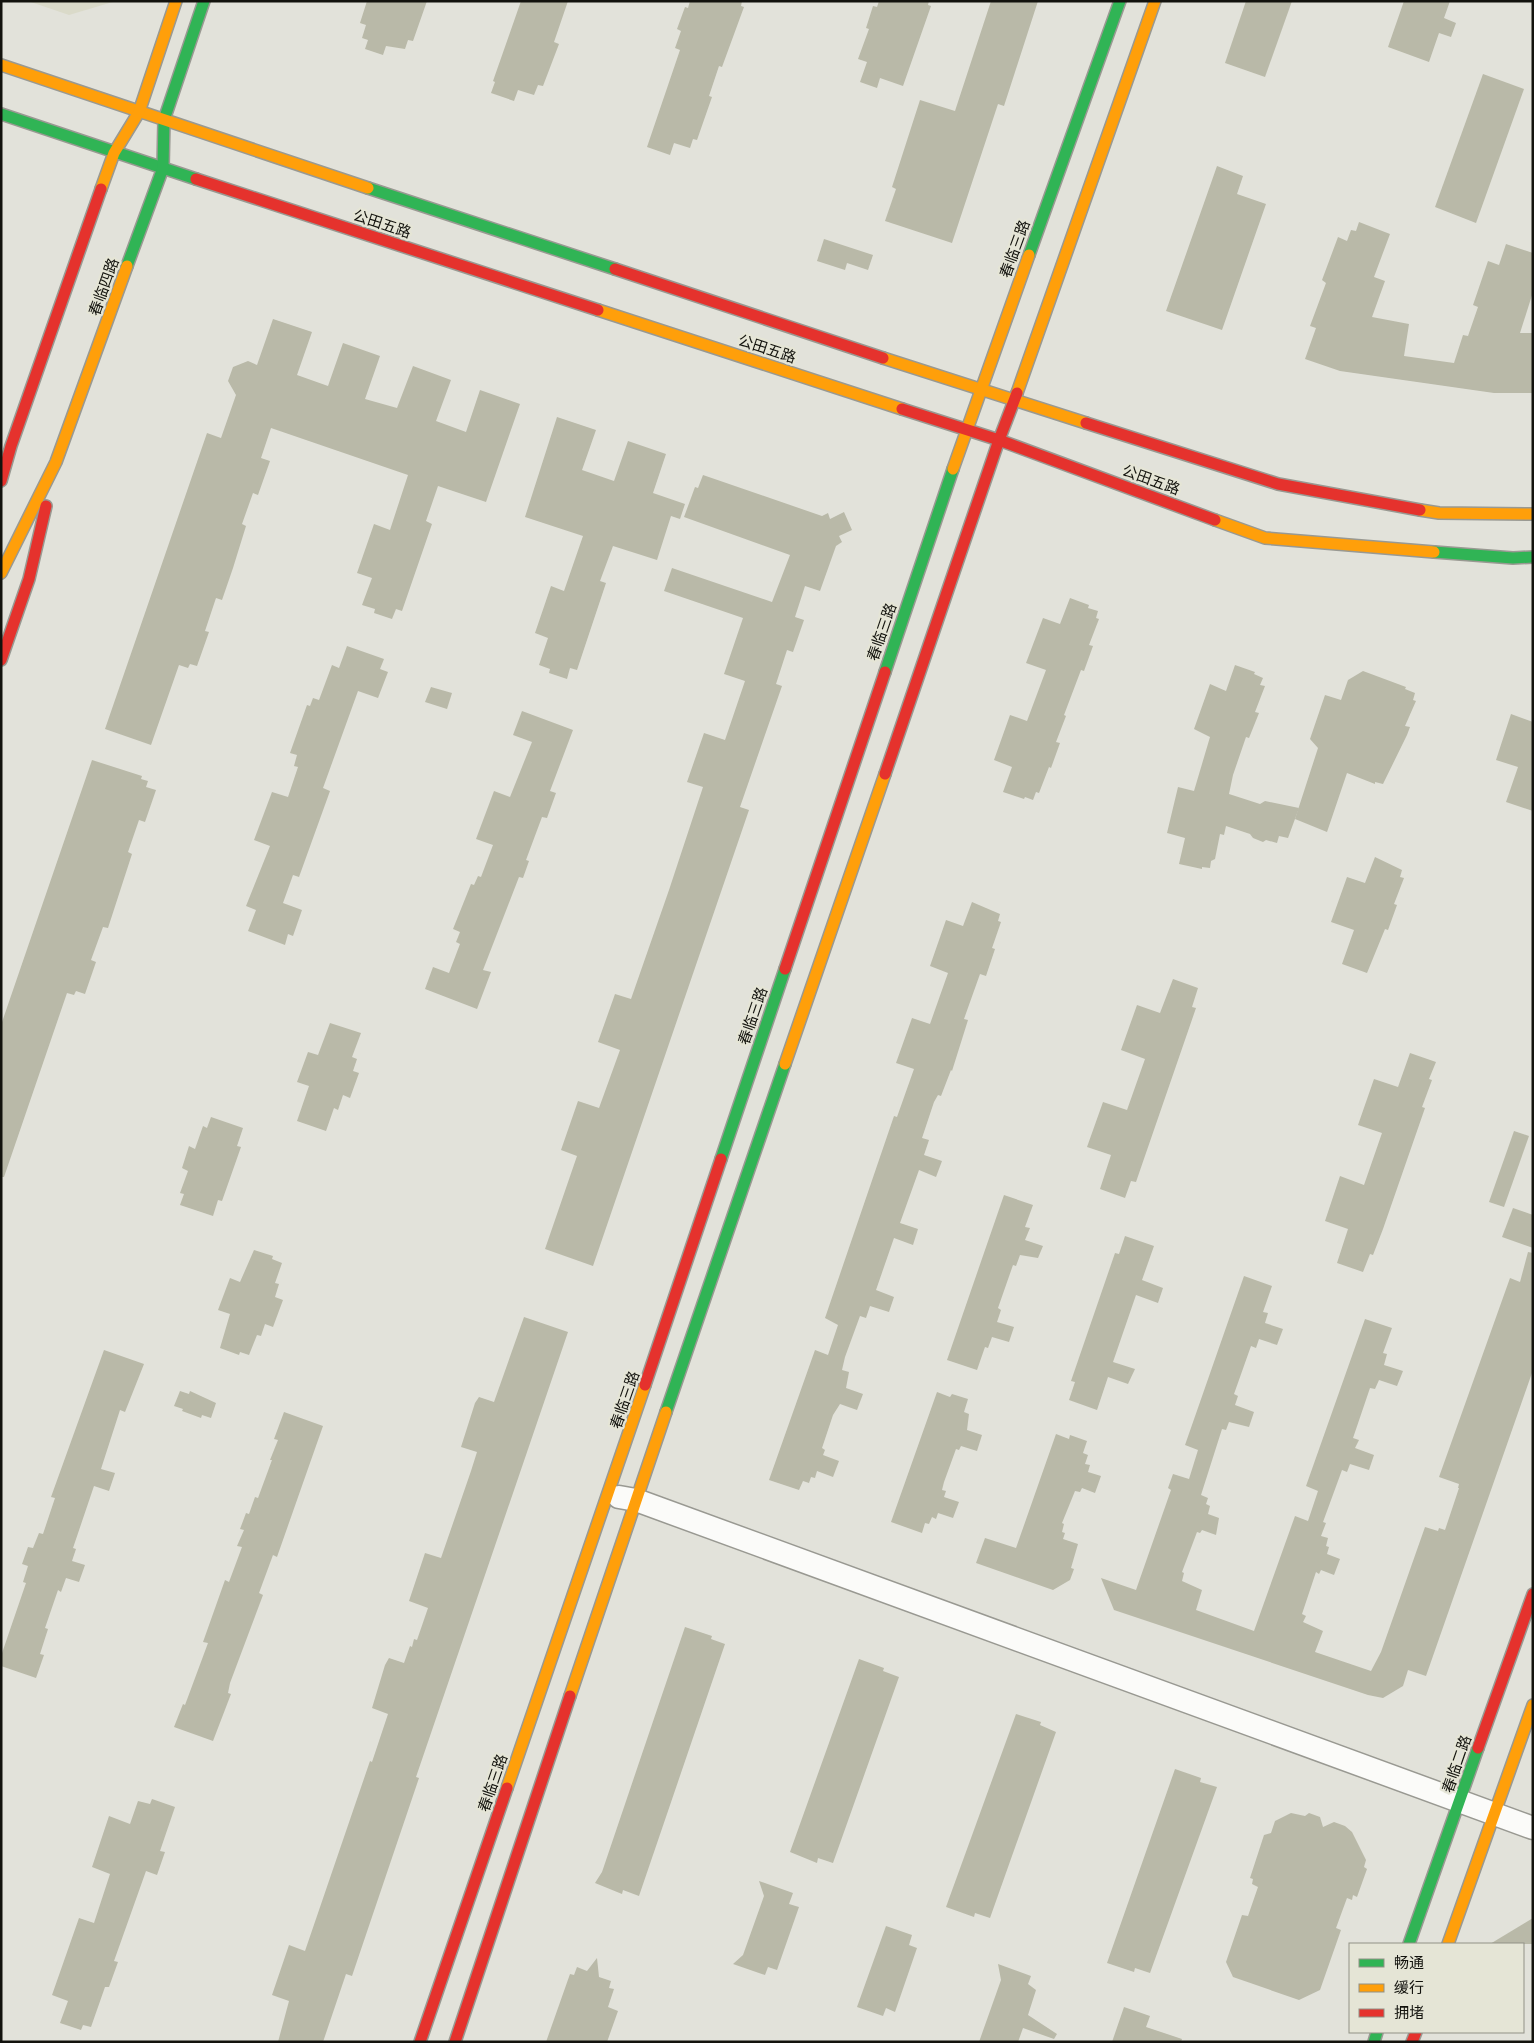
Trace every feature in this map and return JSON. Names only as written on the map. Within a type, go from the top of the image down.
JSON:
[{"type":"street","points":[[1,482],[11,446],[114,152],[139,112],[176,1]]},
{"type":"street","name":"春临四路","points":[[1,573],[56,462],[163,168],[164,120],[204,1]]},
{"type":"street","name":"春临三路","points":[[420,2042],[608,1495],[966,430],[1120,1]]},
{"type":"street","points":[[456,2042],[636,1500],[999,440],[1015,400],[1155,1]]},
{"type":"street","name":"公田五路","points":[[1,65],[980,390],[1278,484],[1439,513],[1533,514]]},
{"type":"street","name":"公田五路","points":[[1,114],[999,440],[1265,538],[1513,558],[1533,557]]},
{"type":"street","points":[[1,466],[11,446]]},
{"type":"street","points":[[1,660],[29,579],[56,462]]},
{"type":"street","points":[[608,1495],[636,1500],[1533,1828]]},
{"type":"street","name":"春临二路","points":[[1409,1943],[1533,1594]]},
{"type":"street","points":[[1448,1943],[1496,1815],[1533,1704]]},
{"type":"shaded area","points":[[28,1],[116,1],[69,15]]},
{"type":"building","points":[[367,1],[427,1],[413,41],[408,40],[405,49],[386,46],[383,55],[365,49],[368,40],[362,38],[366,25],[360,23]]},
{"type":"building","points":[[521,1],[568,1],[554,42],[559,44],[543,86],[538,85],[534,95],[518,90],[514,101],[491,93],[495,82],[493,81]]},
{"type":"building","points":[[690,1],[742,1],[741,6],[744,7],[722,67],[719,66],[709,96],[712,97],[697,140],[693,139],[690,148],[674,143],[670,155],[647,147],[680,50],[675,48],[681,31],[677,29],[685,7],[688,8]]},
{"type":"building","points":[[879,1],[929,1],[928,5],[931,6],[903,86],[880,78],[877,88],[860,82],[867,62],[858,59],[869,29],[866,28],[873,6],[877,7]]},
{"type":"building","points":[[991,1],[1038,1],[1004,106],[998,104],[952,243],[885,221],[896,189],[892,187],[920,100],[955,111]]},
{"type":"building","points":[[1246,1],[1292,1],[1265,77],[1225,63]]},
{"type":"building","points":[[1404,1],[1450,1],[1444,18],[1456,23],[1451,37],[1439,33],[1429,62],[1388,47]]},
{"type":"building","points":[[1483,74],[1524,89],[1476,223],[1435,207]]},
{"type":"building","points":[[1217,166],[1243,176],[1237,194],[1266,204],[1222,330],[1166,311]]},
{"type":"building","points":[[1359,222],[1390,234],[1374,277],[1385,281],[1372,317],[1409,324],[1404,356],[1454,363],[1463,335],[1468,336],[1478,307],[1473,305],[1488,261],[1499,265],[1506,244],[1533,253],[1533,292],[1520,333],[1533,333],[1533,393],[1494,393],[1340,371],[1305,359],[1316,328],[1310,326],[1326,283],[1322,280],[1338,237],[1347,241],[1351,230],[1356,231]]},
{"type":"building","points":[[824,239],[873,255],[868,270],[847,263],[845,270],[817,261]]},
{"type":"building","points":[[273,319],[312,332],[297,375],[328,386],[343,343],[380,356],[365,399],[397,408],[413,366],[451,380],[436,421],[466,432],[480,390],[520,404],[486,502],[438,486],[426,521],[432,524],[402,611],[396,609],[392,619],[374,613],[375,609],[362,605],[372,578],[357,573],[374,524],[390,530],[408,475],[271,428],[261,458],[270,461],[258,495],[253,493],[242,524],[246,526],[222,600],[216,598],[205,631],[209,632],[197,666],[190,664],[188,668],[179,665],[151,745],[105,729],[207,433],[221,438],[236,395],[228,381],[233,367],[248,361],[257,365]]},
{"type":"building","points":[[557,417],[596,430],[582,470],[614,481],[628,441],[666,454],[653,493],[685,504],[680,519],[671,516],[657,560],[613,546],[600,581],[606,583],[577,670],[570,668],[567,679],[549,673],[550,669],[539,665],[548,638],[535,633],[551,586],[564,591],[583,536],[525,517]]},
{"type":"building","points":[[703,475],[822,516],[828,513],[830,519],[844,512],[852,530],[839,536],[842,542],[836,546],[820,591],[805,586],[795,617],[804,620],[793,652],[787,650],[776,684],[782,686],[740,807],[749,810],[593,1266],[545,1249],[577,1156],[561,1150],[578,1101],[599,1108],[620,1050],[598,1042],[615,994],[631,999],[669,890],[703,787],[687,782],[704,733],[725,740],[745,681],[724,674],[743,618],[664,591],[672,568],[772,602],[790,555],[684,517],[695,487],[698,488]]},
{"type":"building","points":[[1070,598],[1089,605],[1088,608],[1098,611],[1096,618],[1099,619],[1089,645],[1093,646],[1084,671],[1081,670],[1064,715],[1066,716],[1056,742],[1060,743],[1051,768],[1049,767],[1039,793],[1036,792],[1033,800],[1025,797],[1024,799],[1003,792],[1012,767],[994,760],[1010,715],[1027,721],[1046,670],[1026,663],[1043,618],[1060,624]]},
{"type":"building","points":[[347,646],[384,659],[380,669],[388,672],[378,698],[358,691],[323,788],[330,791],[299,877],[293,875],[283,903],[302,910],[293,936],[288,934],[285,945],[248,931],[256,910],[246,906],[270,846],[254,840],[272,792],[288,797],[298,767],[294,766],[297,755],[290,753],[307,705],[310,706],[313,698],[319,700],[332,665],[339,668]]},
{"type":"building","points":[[1235,665],[1255,672],[1254,674],[1263,678],[1260,685],[1265,686],[1255,712],[1259,713],[1249,738],[1246,737],[1233,775],[1229,794],[1260,804],[1265,801],[1299,808],[1288,838],[1279,836],[1277,843],[1266,840],[1263,842],[1253,838],[1250,834],[1226,826],[1224,835],[1220,834],[1215,859],[1211,861],[1210,868],[1202,867],[1202,869],[1179,864],[1185,838],[1167,833],[1178,787],[1194,791],[1210,737],[1194,729],[1210,684],[1226,691]]},
{"type":"building","points":[[1363,671],[1406,687],[1405,689],[1415,693],[1413,700],[1416,701],[1405,726],[1410,727],[1407,735],[1383,784],[1375,782],[1375,784],[1347,773],[1327,832],[1295,819],[1318,748],[1310,739],[1325,695],[1341,700],[1348,680]]},
{"type":"building","points":[[431,687],[452,693],[447,709],[425,702]]},
{"type":"building","points":[[522,711],[573,730],[550,791],[556,793],[547,818],[542,817],[526,860],[529,861],[523,878],[519,877],[483,970],[491,972],[477,1009],[425,989],[433,967],[449,973],[460,944],[456,942],[460,932],[453,929],[471,884],[474,885],[478,876],[481,877],[493,845],[476,839],[494,791],[510,797],[532,742],[513,735]]},
{"type":"building","points":[[1511,714],[1533,722],[1533,811],[1506,802],[1518,767],[1496,760]]},
{"type":"building","points":[[92,760],[142,776],[141,779],[148,781],[146,787],[156,790],[145,822],[139,820],[128,852],[132,854],[108,928],[103,927],[91,960],[96,962],[85,994],[76,991],[74,995],[67,993],[4,1177],[1,1177],[1,1025]]},
{"type":"building","points":[[1375,857],[1402,870],[1400,877],[1404,878],[1394,904],[1397,905],[1388,930],[1385,929],[1367,973],[1342,964],[1354,930],[1331,922],[1347,877],[1365,883]]},
{"type":"building","points":[[972,902],[1000,914],[998,921],[1001,922],[992,948],[995,949],[986,976],[980,974],[964,1019],[968,1020],[952,1071],[941,1096],[938,1095],[934,1102],[922,1138],[929,1140],[924,1155],[942,1161],[936,1177],[919,1170],[900,1223],[918,1229],[913,1245],[894,1238],[876,1290],[894,1297],[889,1312],[870,1306],[866,1318],[860,1316],[845,1357],[842,1370],[849,1372],[846,1388],[863,1394],[857,1410],[840,1404],[833,1415],[822,1448],[825,1450],[823,1455],[839,1461],[833,1477],[817,1471],[815,1478],[811,1477],[809,1483],[803,1481],[799,1490],[769,1480],[815,1350],[828,1355],[838,1325],[825,1318],[894,1116],[897,1117],[914,1069],[896,1063],[912,1018],[930,1024],[948,973],[930,966],[946,920],[963,926]]},
{"type":"building","points":[[1173,979],[1198,988],[1192,1007],[1196,1008],[1136,1182],[1131,1181],[1125,1198],[1100,1189],[1111,1155],[1087,1147],[1103,1102],[1127,1110],[1145,1059],[1121,1050],[1137,1005],[1160,1013]]},
{"type":"building","points":[[330,1023],[361,1033],[352,1057],[357,1059],[353,1071],[359,1073],[350,1098],[343,1095],[338,1110],[334,1108],[326,1131],[297,1121],[309,1086],[297,1082],[308,1052],[318,1055]]},
{"type":"building","points":[[1410,1053],[1436,1062],[1429,1079],[1432,1080],[1422,1107],[1425,1108],[1383,1229],[1373,1255],[1370,1254],[1363,1272],[1337,1263],[1348,1229],[1325,1221],[1340,1176],[1364,1185],[1382,1133],[1358,1125],[1374,1079],[1398,1087]]},
{"type":"building","points":[[211,1117],[243,1128],[237,1146],[241,1147],[222,1201],[218,1200],[213,1216],[180,1205],[184,1194],[180,1193],[188,1171],[182,1168],[189,1146],[195,1149],[203,1126],[207,1128]]},
{"type":"building","points":[[1514,1131],[1529,1136],[1504,1207],[1489,1202]]},
{"type":"building","points":[[1004,1195],[1033,1205],[1025,1227],[1030,1228],[1025,1240],[1043,1246],[1038,1258],[1020,1255],[1016,1266],[1013,1265],[998,1308],[1001,1310],[997,1322],[1014,1327],[1009,1342],[992,1337],[988,1348],[985,1347],[977,1370],[947,1360]]},
{"type":"building","points":[[1513,1208],[1533,1215],[1533,1248],[1502,1237]]},
{"type":"building","points":[[1125,1236],[1154,1246],[1142,1280],[1163,1288],[1158,1303],[1136,1295],[1113,1362],[1135,1369],[1128,1384],[1108,1377],[1097,1410],[1069,1400],[1075,1382],[1071,1381],[1115,1253],[1119,1254]]},
{"type":"building","points":[[254,1250],[273,1256],[272,1259],[282,1263],[275,1283],[279,1284],[275,1297],[283,1300],[273,1327],[265,1324],[261,1336],[257,1335],[249,1355],[240,1352],[239,1355],[220,1348],[230,1314],[218,1310],[230,1278],[240,1282]]},
{"type":"building","points":[[1528,1252],[1533,1253],[1533,1370],[1426,1676],[1408,1670],[1403,1686],[1383,1698],[1368,1695],[1114,1610],[1101,1578],[1136,1590],[1171,1490],[1168,1488],[1173,1474],[1189,1479],[1198,1450],[1185,1445],[1244,1276],[1272,1286],[1263,1312],[1268,1313],[1265,1323],[1283,1329],[1277,1345],[1259,1339],[1256,1348],[1251,1346],[1234,1394],[1238,1396],[1235,1405],[1254,1412],[1249,1427],[1229,1422],[1226,1430],[1222,1429],[1201,1495],[1208,1498],[1206,1504],[1210,1506],[1208,1514],[1219,1518],[1216,1535],[1202,1530],[1200,1533],[1197,1532],[1182,1572],[1184,1573],[1182,1581],[1202,1590],[1196,1610],[1254,1631],[1295,1516],[1308,1521],[1318,1491],[1306,1486],[1365,1319],[1392,1328],[1383,1353],[1387,1354],[1384,1365],[1403,1371],[1397,1386],[1379,1380],[1375,1389],[1370,1388],[1353,1438],[1359,1440],[1355,1448],[1374,1455],[1369,1470],[1350,1464],[1347,1472],[1342,1470],[1323,1522],[1326,1523],[1321,1536],[1328,1538],[1326,1546],[1329,1547],[1327,1554],[1340,1559],[1334,1575],[1321,1570],[1319,1574],[1316,1572],[1302,1614],[1306,1616],[1303,1622],[1323,1631],[1315,1652],[1371,1671],[1381,1652],[1425,1527],[1438,1531],[1439,1528],[1445,1530],[1459,1484],[1439,1477],[1510,1278],[1520,1282]]},
{"type":"building","points":[[524,1317],[568,1332],[416,1777],[419,1778],[352,1976],[346,1974],[323,2042],[278,2042],[289,2001],[272,1995],[289,1945],[305,1951],[370,1761],[372,1762],[388,1714],[372,1708],[385,1665],[389,1658],[404,1663],[410,1646],[412,1647],[414,1639],[417,1640],[428,1608],[409,1601],[425,1553],[441,1558],[471,1471],[477,1452],[461,1447],[475,1403],[479,1397],[494,1402]]},
{"type":"building","points":[[104,1350],[144,1364],[125,1412],[120,1410],[101,1469],[115,1473],[109,1491],[94,1486],[73,1548],[76,1549],[72,1561],[85,1565],[79,1582],[66,1578],[61,1592],[58,1590],[45,1628],[48,1629],[40,1654],[44,1655],[36,1678],[1,1666],[1,1656],[26,1583],[23,1582],[28,1566],[22,1564],[28,1547],[33,1548],[39,1533],[43,1534],[55,1498],[51,1497]]},
{"type":"building","points":[[180,1391],[189,1394],[190,1391],[216,1403],[211,1418],[202,1415],[201,1418],[174,1406]]},
{"type":"building","points":[[937,1392],[950,1397],[952,1394],[968,1399],[964,1412],[969,1414],[967,1430],[982,1435],[977,1451],[961,1446],[959,1450],[956,1449],[944,1482],[942,1490],[946,1491],[944,1497],[959,1502],[953,1518],[938,1513],[936,1519],[932,1517],[929,1524],[925,1523],[922,1533],[891,1522]]},
{"type":"building","points":[[284,1412],[323,1426],[277,1557],[273,1555],[259,1593],[263,1595],[230,1683],[228,1693],[231,1694],[213,1741],[174,1727],[183,1704],[185,1705],[208,1643],[203,1642],[225,1580],[229,1582],[242,1547],[237,1546],[244,1530],[240,1529],[246,1513],[249,1514],[255,1497],[258,1498],[272,1460],[270,1460],[278,1440],[274,1439]]},
{"type":"building","points":[[1056,1434],[1069,1439],[1070,1435],[1087,1441],[1083,1453],[1088,1455],[1085,1464],[1090,1465],[1088,1472],[1101,1476],[1095,1493],[1082,1488],[1080,1492],[1075,1491],[1062,1523],[1064,1524],[1062,1532],[1065,1533],[1063,1539],[1078,1544],[1071,1568],[1074,1569],[1070,1580],[1053,1590],[976,1563],[985,1538],[1016,1548]]},
{"type":"building","points":[[685,1627],[712,1636],[711,1639],[725,1644],[639,1896],[623,1890],[622,1894],[595,1883],[602,1872]]},
{"type":"building","points":[[859,1659],[884,1668],[883,1671],[899,1677],[833,1863],[818,1858],[817,1863],[790,1852]]},
{"type":"building","points":[[1016,1714],[1041,1722],[1040,1725],[1056,1732],[990,1918],[975,1913],[974,1917],[946,1907]]},
{"type":"building","points":[[1175,1769],[1201,1778],[1200,1782],[1217,1787],[1150,1973],[1135,1968],[1134,1972],[1107,1963]]},
{"type":"building","points":[[152,1799],[175,1807],[160,1851],[165,1852],[157,1875],[146,1871],[114,1961],[118,1962],[109,1987],[105,1987],[91,2027],[83,2025],[81,2030],[60,2023],[68,2001],[52,1995],[79,1918],[94,1923],[110,1874],[92,1867],[109,1816],[130,1824],[138,1801],[150,1804]]},
{"type":"building","points":[[1291,1813],[1305,1816],[1309,1813],[1320,1817],[1323,1827],[1334,1822],[1345,1826],[1352,1832],[1366,1860],[1364,1867],[1367,1869],[1357,1897],[1353,1895],[1352,1900],[1347,1898],[1336,1928],[1341,1930],[1320,1990],[1299,2000],[1233,1977],[1226,1962],[1242,1915],[1248,1916],[1258,1887],[1252,1884],[1253,1879],[1250,1878],[1264,1835],[1271,1833],[1275,1821]]},
{"type":"building","points":[[759,1881],[793,1893],[789,1904],[799,1907],[777,1970],[768,1967],[765,1975],[733,1964],[743,1955],[764,1896]]},
{"type":"building","points":[[1533,1918],[1533,1944],[1492,1943]]},
{"type":"building","points":[[886,1926],[912,1935],[909,1945],[917,1948],[895,2012],[886,2008],[883,2016],[857,2007]]},
{"type":"building","points":[[597,1958],[599,1977],[611,1981],[609,1988],[614,1989],[608,2007],[618,2011],[607,2042],[546,2042],[570,1974],[574,1975],[577,1967],[587,1971]]},
{"type":"building","points":[[998,1964],[1031,1976],[1028,1984],[1036,1990],[1028,2015],[1057,2034],[1054,2039],[1023,2028],[1018,2042],[979,2042],[1001,1980]]},
{"type":"building","points":[[1124,2007],[1150,2016],[1146,2027],[1182,2039],[1181,2042],[1112,2042]]},
{"type":"traffic: fast","points":[[127,266],[163,168],[164,120],[204,1]]},
{"type":"traffic: fast","points":[[1029,255],[1120,1]]},
{"type":"traffic: fast","points":[[1,114],[196,179]]},
{"type":"traffic: fast","points":[[368,188],[615,269]]},
{"type":"traffic: fast","points":[[885,672],[953,469]]},
{"type":"traffic: fast","points":[[1434,552],[1513,558],[1533,557]]},
{"type":"traffic: fast","points":[[721,1159],[785,969]]},
{"type":"traffic: fast","points":[[666,1412],[785,1064]]},
{"type":"traffic: fast","points":[[1409,1943],[1478,1748]]},
{"type":"traffic: fast","points":[[1374,2042],[1377,2033]]},
{"type":"traffic: slow","points":[[101,189],[114,153],[139,112],[176,1]]},
{"type":"traffic: slow","points":[[1017,393],[1155,1]]},
{"type":"traffic: slow","points":[[1,65],[368,188]]},
{"type":"traffic: slow","points":[[953,469],[1029,255]]},
{"type":"traffic: slow","points":[[1,573],[56,462],[127,266]]},
{"type":"traffic: slow","points":[[598,310],[902,409]]},
{"type":"traffic: slow","points":[[883,358],[1086,423]]},
{"type":"traffic: slow","points":[[1420,510],[1439,513],[1533,514]]},
{"type":"traffic: slow","points":[[1215,520],[1265,538],[1434,552]]},
{"type":"traffic: slow","points":[[785,1064],[885,774]]},
{"type":"traffic: slow","points":[[507,1788],[645,1385]]},
{"type":"traffic: slow","points":[[570,1696],[666,1412]]},
{"type":"traffic: slow","points":[[1448,1943],[1533,1705]]},
{"type":"traffic: jam","points":[[196,179],[598,310]]},
{"type":"traffic: jam","points":[[1,481],[11,446],[101,189]]},
{"type":"traffic: jam","points":[[615,269],[883,358]]},
{"type":"traffic: jam","points":[[885,774],[999,440],[1017,393]]},
{"type":"traffic: jam","points":[[902,409],[999,440],[1215,520]]},
{"type":"traffic: jam","points":[[1086,423],[1278,484],[1420,510]]},
{"type":"traffic: jam","points":[[1,660],[29,579],[46,506]]},
{"type":"traffic: jam","points":[[785,969],[885,672]]},
{"type":"traffic: jam","points":[[645,1385],[721,1159]]},
{"type":"traffic: jam","points":[[1478,1748],[1533,1594]]},
{"type":"traffic: jam","points":[[455,2042],[570,1696]]},
{"type":"traffic: jam","points":[[420,2042],[507,1788]]},
{"type":"traffic: jam","points":[[1412,2042],[1416,2033]]}]
